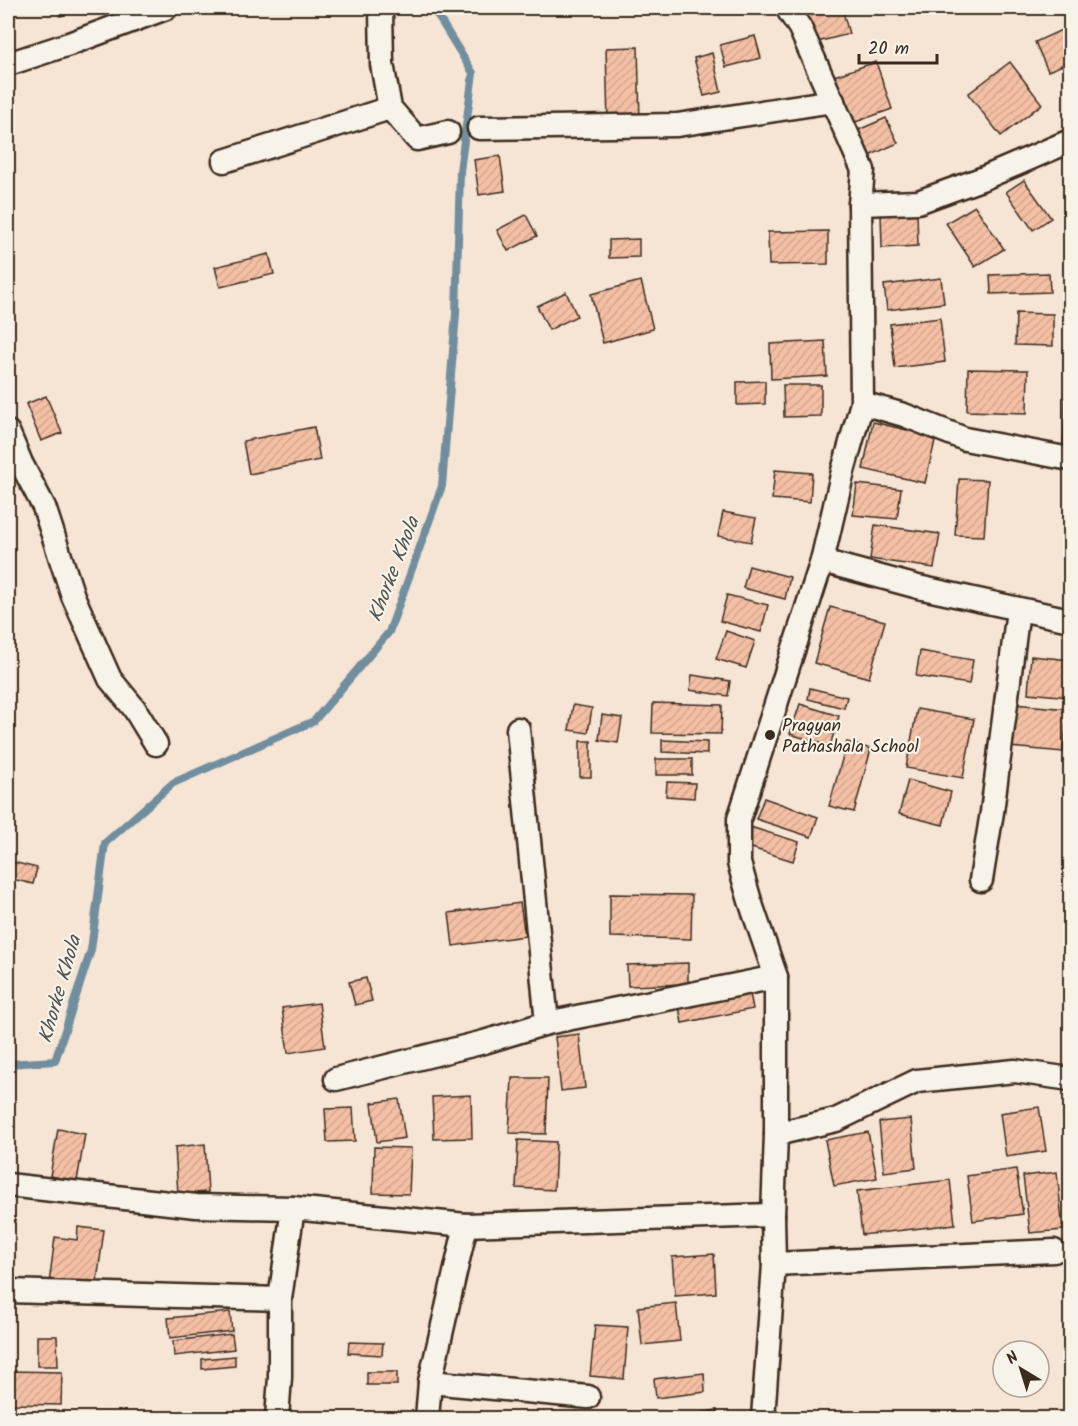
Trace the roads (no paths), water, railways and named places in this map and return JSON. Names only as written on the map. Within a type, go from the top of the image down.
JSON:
[{"type":"street","points":[[8,64],[166,8]]},
{"type":"street","points":[[381,8],[382,64],[390,108],[417,139],[448,132]]},
{"type":"street","points":[[764,1419],[774,1264],[776,977],[739,863],[739,819],[822,561],[862,403],[860,204],[863,170],[800,28],[787,8]]},
{"type":"street","points":[[479,128],[677,125],[833,101]]},
{"type":"street","points":[[224,161],[390,108]]},
{"type":"street","points":[[860,204],[918,202],[984,178],[1071,141]]},
{"type":"street","points":[[862,403],[965,439],[1071,459]]},
{"type":"street","points":[[8,432],[21,463],[45,507],[73,596],[110,679],[134,708],[156,744]]},
{"type":"street","points":[[822,561],[918,587],[1071,620]]},
{"type":"street","points":[[981,880],[1018,610]]},
{"type":"street","points":[[518,729],[547,1023]]},
{"type":"street","points":[[336,1079],[484,1042],[547,1023],[776,977]]},
{"type":"street","points":[[776,1134],[836,1120],[917,1081],[1016,1071],[1071,1079]]},
{"type":"street","points":[[8,1185],[196,1206],[293,1208],[466,1224],[773,1215]]},
{"type":"street","points":[[277,1419],[280,1377],[280,1299],[293,1208]]},
{"type":"street","points":[[428,1419],[430,1382],[466,1224]]},
{"type":"street","points":[[774,1264],[1054,1251]]},
{"type":"street","points":[[8,1291],[280,1299]]},
{"type":"street","points":[[430,1382],[588,1397]]},
{"type":"waterway","name":"Khorke Khola","points":[[8,1064],[55,1061],[91,950],[105,843],[173,783],[314,721],[389,632],[442,486],[456,314],[460,171],[473,73],[433,8]]},
{"type":"place","name":"Pragyan Pathashala School","points":[[770,735]]}]
